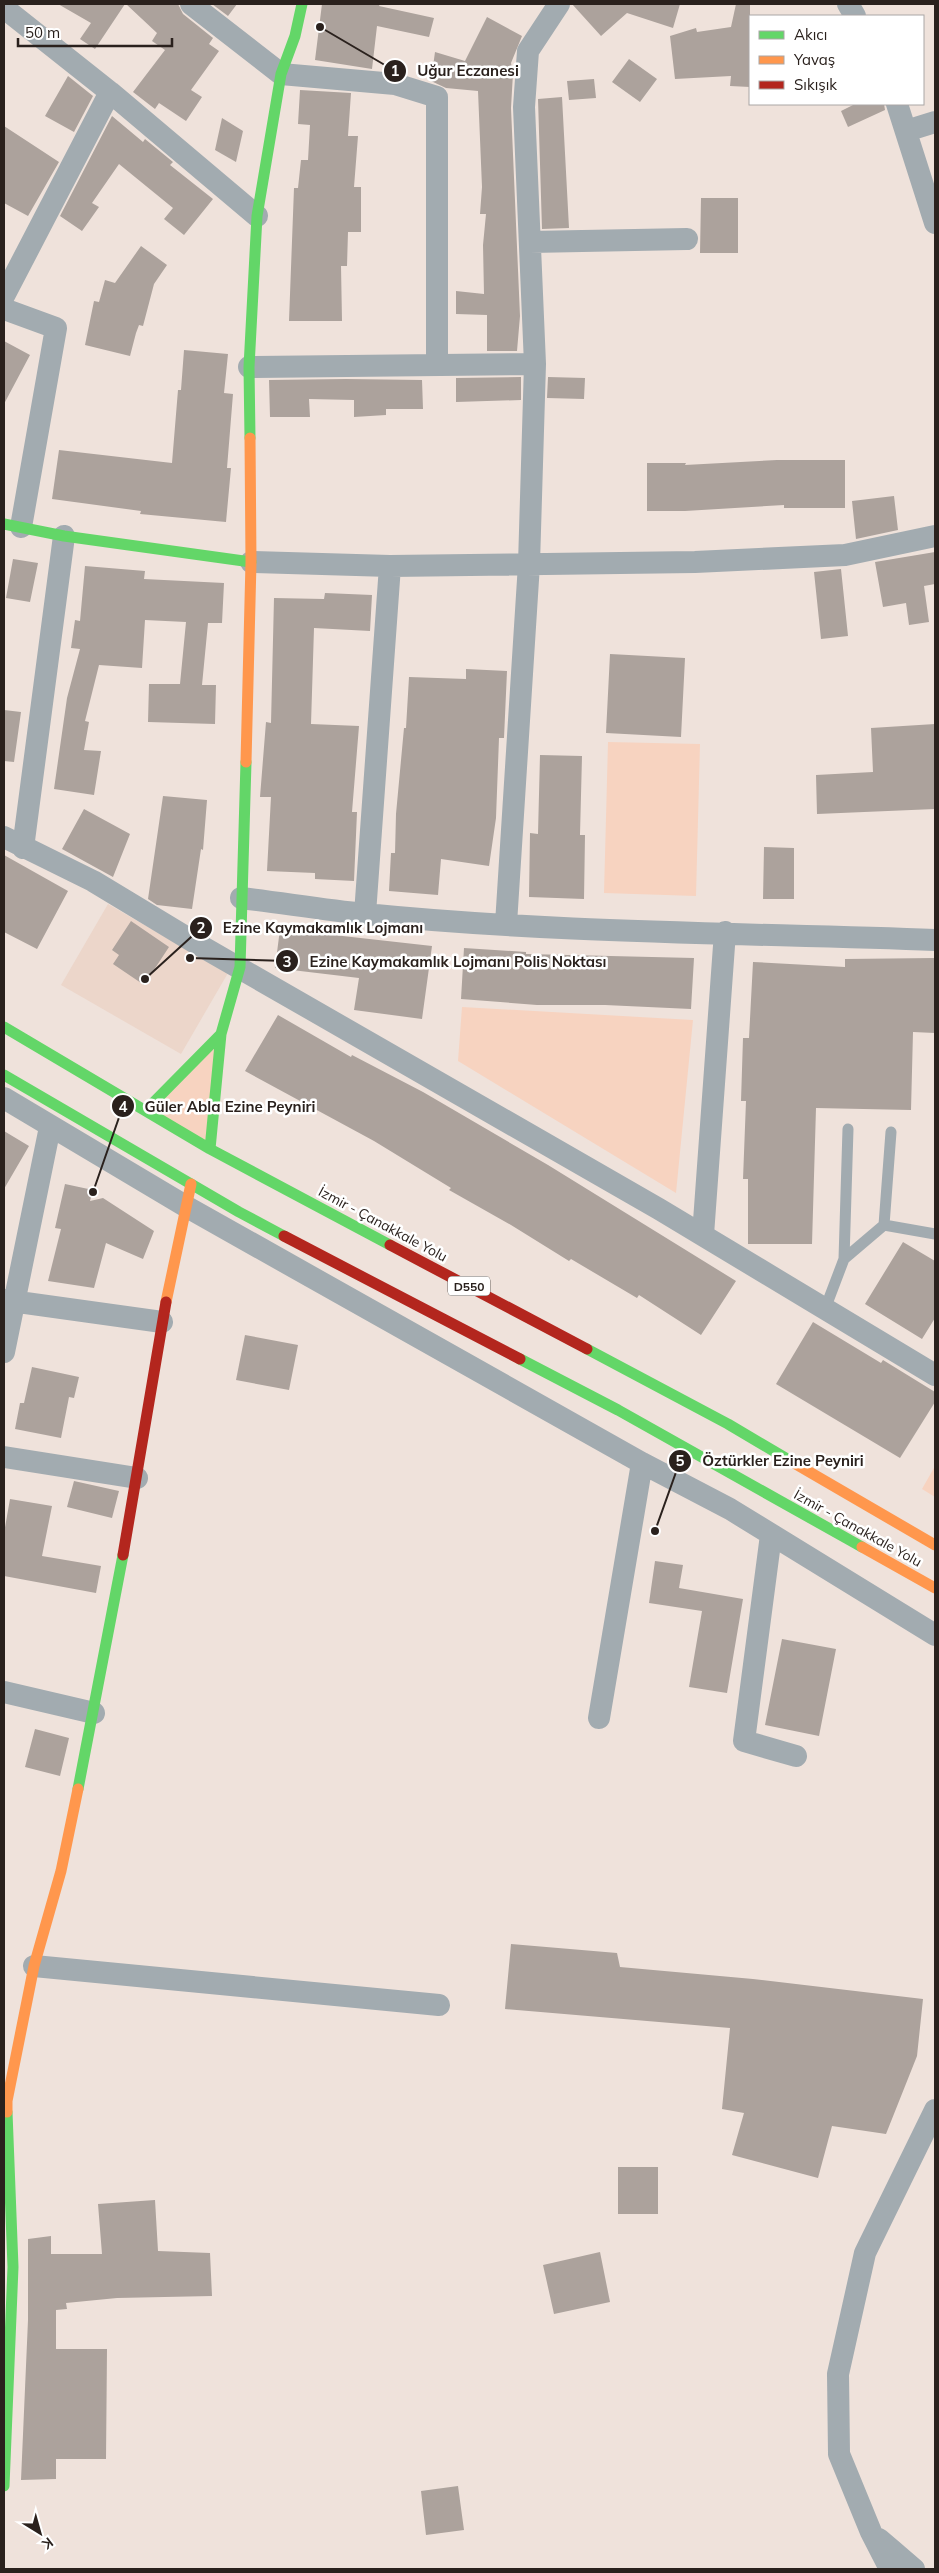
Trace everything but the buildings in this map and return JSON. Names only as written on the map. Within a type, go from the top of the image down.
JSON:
[{"type":"main road","points":[[210,1149],[221,1034],[240,967],[251,562],[249,367],[257,216],[281,74],[295,36],[302,4]]},
{"type":"main road","points":[[13,525],[64,536],[251,562]]},
{"type":"main road","name":"İzmir - Çanakkale Yolu","points":[[4,1027],[210,1149],[728,1424],[935,1545]]},
{"type":"main road","points":[[146,1110],[221,1034]]},
{"type":"main road","name":"İzmir - Çanakkale Yolu","points":[[4,1076],[190,1184],[618,1410],[935,1588]]},
{"type":"main road","points":[[4,2486],[13,2266],[5,2103],[34,1966],[62,1871],[94,1713],[137,1478],[162,1322],[190,1184]]},
{"type":"street","points":[[191,4],[281,74],[395,84],[436,97],[437,365]]},
{"type":"street","points":[[506,924],[528,564],[535,364],[524,107],[528,51],[559,4]]},
{"type":"street","points":[[4,8],[110,92],[257,216]]},
{"type":"street","points":[[4,296],[110,92]]},
{"type":"street","points":[[897,105],[935,223]]},
{"type":"street","points":[[906,131],[935,122]]},
{"type":"street","points":[[530,242],[687,238]]},
{"type":"street","points":[[4,309],[56,328],[13,525]]},
{"type":"street","points":[[249,367],[535,364]]},
{"type":"street","points":[[24,848],[64,536]]},
{"type":"street","points":[[251,562],[390,566],[695,562],[845,555],[935,536]]},
{"type":"street","points":[[365,914],[390,566]]},
{"type":"street","points":[[4,837],[93,881],[194,942],[703,1235],[935,1375]]},
{"type":"street","points":[[242,898],[365,914],[506,924],[622,930],[935,940]]},
{"type":"street","points":[[703,1235],[725,932]]},
{"type":"street","points":[[4,1098],[50,1127],[187,1206],[642,1463],[730,1509],[935,1635]]},
{"type":"street","points":[[4,1352],[9,1301],[50,1127]]},
{"type":"street","points":[[9,1301],[162,1322]]},
{"type":"street","points":[[4,1457],[137,1478]]},
{"type":"street","points":[[598,1718],[642,1463]]},
{"type":"street","points":[[772,1535],[744,1741],[796,1756]]},
{"type":"street","points":[[4,1692],[94,1713]]},
{"type":"street","points":[[34,1966],[439,2005]]},
{"type":"street","points":[[890,2569],[871,2532],[839,2454],[838,2374],[865,2253],[935,2110]]},
{"type":"street","points":[[871,2532],[914,2569]]},
{"type":"lane","points":[[825,1308],[844,1259],[848,1129]]},
{"type":"lane","points":[[844,1259],[884,1225],[891,1132]]},
{"type":"lane","points":[[884,1225],[935,1234]]},
{"type":"shaded area","points":[[608,742],[700,744],[696,896],[604,893]]},
{"type":"shaded area","points":[[108,904],[228,973],[181,1054],[61,985]]},
{"type":"shaded area","points":[[462,1007],[693,1020],[676,1193],[458,1061]]},
{"type":"shaded area","points":[[221,1034],[210,1149],[146,1110]]},
{"type":"shaded area","points":[[935,1466],[935,1497],[922,1489]]},
{"type":"traffic: fast","points":[[250,438],[249,367],[257,216],[281,74],[295,36],[302,4]]},
{"type":"traffic: fast","points":[[4,524],[64,536],[251,562]]},
{"type":"traffic: fast","points":[[210,1149],[221,1034],[240,967],[246,762]]},
{"type":"traffic: fast","points":[[4,1027],[210,1149],[390,1245]]},
{"type":"traffic: fast","points":[[146,1110],[221,1034]]},
{"type":"traffic: fast","points":[[4,1075],[239,1212],[284,1236]]},
{"type":"traffic: fast","points":[[587,1349],[728,1424],[794,1463]]},
{"type":"traffic: fast","points":[[520,1359],[618,1410],[862,1547]]},
{"type":"traffic: fast","points":[[78,1789],[123,1555]]},
{"type":"traffic: fast","points":[[4,2486],[13,2267],[7,2112]]},
{"type":"traffic: slow","points":[[246,762],[251,562],[250,438]]},
{"type":"traffic: slow","points":[[166,1302],[191,1184]]},
{"type":"traffic: slow","points":[[794,1463],[935,1545]]},
{"type":"traffic: slow","points":[[862,1547],[935,1588]]},
{"type":"traffic: slow","points":[[7,2112],[7,2101],[34,1966],[61,1871],[78,1789]]},
{"type":"traffic: jam","points":[[284,1236],[520,1359]]},
{"type":"traffic: jam","points":[[390,1245],[587,1349]]},
{"type":"traffic: jam","points":[[123,1555],[166,1302]]},
{"type":"place","name":"Uğur Eczanesi","points":[[320,27]]},
{"type":"place","name":"Ezine Kaymakamlık Lojmanı Polis Noktası","points":[[190,958]]},
{"type":"place","name":"Ezine Kaymakamlık Lojmanı","points":[[145,979]]},
{"type":"place","name":"Güler Abla Ezine Peyniri","points":[[93,1192]]},
{"type":"place","name":"Öztürkler Ezine Peyniri","points":[[655,1531]]}]
